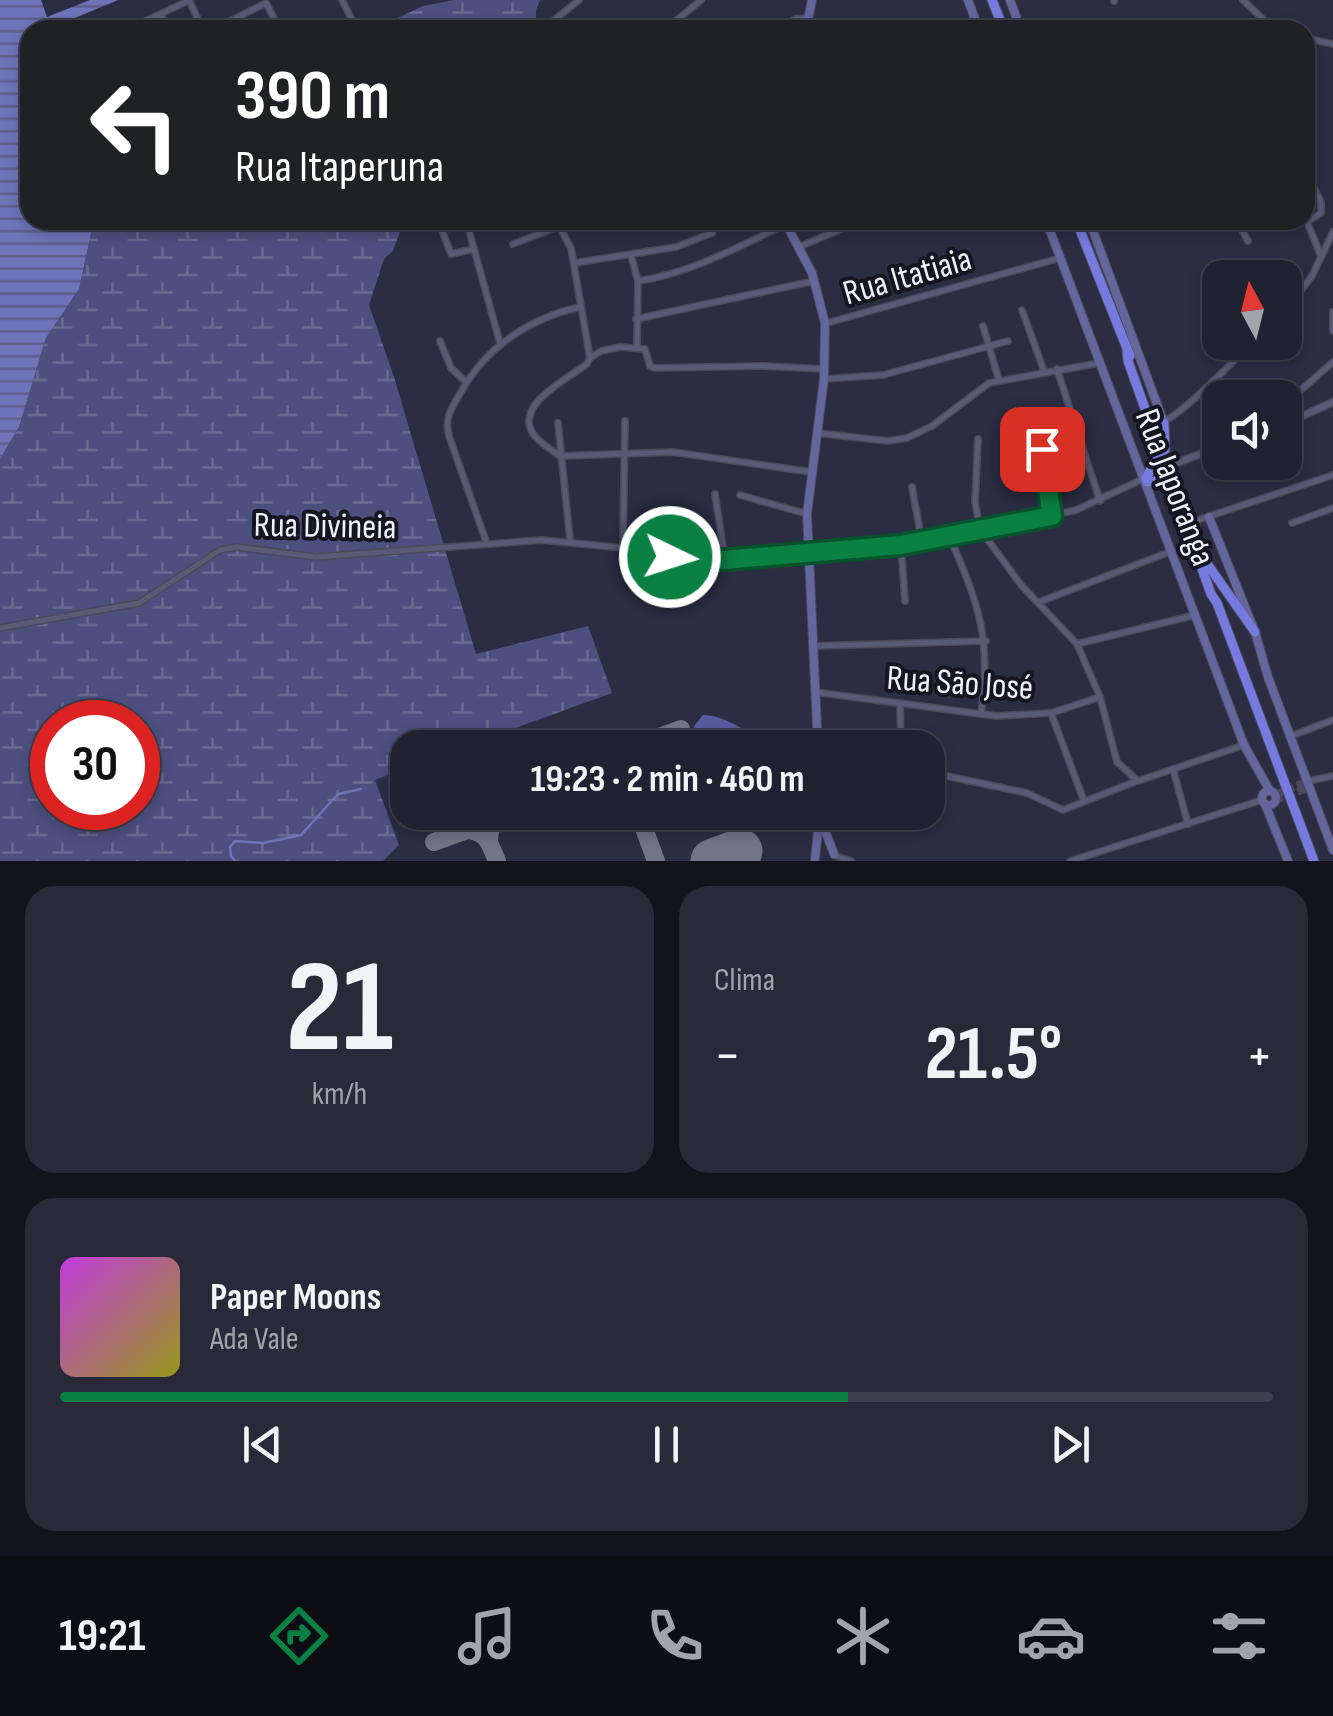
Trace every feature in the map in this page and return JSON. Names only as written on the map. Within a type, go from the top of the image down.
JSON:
[{"type":"highway","points":[[1080,230],[1160,424],[1163,451],[1174,464],[1199,520],[1196,543],[1217,603]]},
{"type":"highway","points":[[1128,352],[1211,594],[1314,861]]},
{"type":"highway","points":[[1163,451],[1147,466],[1146,480],[1170,479]]},
{"type":"highway","points":[[1203,558],[1255,632]]},
{"type":"main road","points":[[810,18],[812,0]]},
{"type":"main road","points":[[789,230],[815,281],[825,324],[825,374],[807,514],[817,730]]},
{"type":"main road","name":"Rua Japoranga","points":[[1050,230],[1099,363],[1147,466]]},
{"type":"main road","points":[[1092,230],[1160,424]]},
{"type":"main road","name":"Rua Japoranga","points":[[1146,480],[1288,861]]},
{"type":"main road","points":[[1199,520],[1255,632],[1333,850]]},
{"type":"main road","points":[[815,860],[818,830]]},
{"type":"main road","points":[[826,830],[836,857]]},
{"type":"main road","points":[[815,860],[824,852],[836,857]]},
{"type":"street","points":[[148,20],[190,0]]},
{"type":"street","points":[[554,20],[579,0]]},
{"type":"street","points":[[677,20],[702,0]]},
{"type":"street","points":[[1243,0],[1262,20]]},
{"type":"street","points":[[231,20],[266,1]]},
{"type":"street","points":[[159,15],[159,20]]},
{"type":"street","points":[[159,15],[162,20]]},
{"type":"street","points":[[794,20],[810,18]]},
{"type":"street","points":[[1315,194],[1320,202],[1320,212],[1315,216]]},
{"type":"street","points":[[442,230],[451,254],[474,248]]},
{"type":"street","points":[[469,230],[500,344]]},
{"type":"street","points":[[513,244],[543,230]]},
{"type":"street","points":[[561,230],[574,263],[590,358],[588,364],[539,399],[529,422],[532,433],[560,456],[673,452],[811,472]]},
{"type":"street","points":[[638,281],[699,265],[769,230]]},
{"type":"street","points":[[799,247],[839,230]]},
{"type":"street","points":[[1243,230],[1248,240]]},
{"type":"street","points":[[1310,230],[1321,256]]},
{"type":"street","points":[[574,263],[676,247],[712,232]]},
{"type":"street","points":[[1302,289],[1333,232]]},
{"type":"street","points":[[631,256],[638,281],[637,347]]},
{"type":"street","name":"Rua Itatiaia","points":[[825,324],[1060,258]]},
{"type":"street","points":[[636,319],[815,281]]},
{"type":"street","points":[[487,544],[447,428],[447,417],[483,358],[500,344],[552,316],[580,307]]},
{"type":"street","points":[[1022,310],[1044,371]]},
{"type":"street","points":[[1333,312],[1333,331]]},
{"type":"street","points":[[983,326],[999,380]]},
{"type":"street","points":[[440,341],[451,368],[466,382]]},
{"type":"street","points":[[590,358],[612,348],[637,347],[645,350],[654,368],[763,366],[825,374],[882,375],[1008,341]]},
{"type":"street","points":[[1160,424],[1233,360]]},
{"type":"street","points":[[1302,389],[1333,362]]},
{"type":"street","points":[[817,434],[907,438],[932,426],[980,388],[999,380],[1099,363]]},
{"type":"street","points":[[1057,369],[1100,501]]},
{"type":"street","points":[[1302,416],[1333,402]]},
{"type":"street","points":[[623,548],[625,420]]},
{"type":"street","points":[[558,423],[570,541]]},
{"type":"street","points":[[1030,431],[1042,449],[1052,516]]},
{"type":"street","points":[[978,439],[976,502],[980,529],[1021,585],[1077,644],[1100,696],[1117,762],[1138,781]]},
{"type":"street","points":[[1174,464],[1202,453]]},
{"type":"street","points":[[1199,520],[1333,475]]},
{"type":"street","name":"Rua Divineia","points":[[0,628],[138,603],[220,550],[256,548],[316,557],[570,541],[692,561],[809,555],[922,542],[1052,516],[1100,501],[1146,480]]},
{"type":"street","points":[[912,487],[922,542]]},
{"type":"street","points":[[715,494],[726,560]]},
{"type":"street","points":[[740,495],[807,514]]},
{"type":"street","points":[[1292,523],[1333,508]]},
{"type":"street","points":[[950,537],[986,640],[982,714]]},
{"type":"street","points":[[901,545],[905,601]]},
{"type":"street","points":[[1039,602],[1172,550]]},
{"type":"street","points":[[1077,644],[1195,614]]},
{"type":"street","points":[[812,646],[986,640]]},
{"type":"street","name":"Rua São José","points":[[815,692],[900,705],[1028,716],[1100,696]]},
{"type":"street","points":[[900,705],[901,730]]},
{"type":"street","points":[[1050,713],[1084,801]]},
{"type":"street","points":[[1291,736],[1333,720]]},
{"type":"street","points":[[945,776],[1028,794],[1063,810],[1244,745]]},
{"type":"street","points":[[1173,769],[1188,824]]},
{"type":"street","points":[[1308,781],[1333,776]]},
{"type":"street","points":[[1070,861],[1266,799]]},
{"type":"street","points":[[836,857],[851,861]]},
{"type":"green space","points":[[454,0],[540,0],[536,20],[393,20],[423,6]]},
{"type":"green space","points":[[92,230],[400,230],[393,251],[384,259],[369,305],[476,654],[588,626],[612,693],[510,730],[390,730],[390,774],[375,780],[390,830],[399,845],[383,861],[0,861],[0,459],[19,427],[46,338],[79,289]]},
{"type":"green space","points":[[703,715],[746,730],[695,730]]},
{"type":"shaded area","points":[[0,0],[41,0],[47,17],[90,0],[118,0],[70,20],[20,20],[20,230],[92,230],[79,289],[46,338],[19,427],[0,459]]},
{"type":"waterway","points":[[235,861],[230,847],[235,841],[263,843],[301,835],[338,794],[361,789]]},
{"type":"taxiway","points":[[489,840],[490,830],[498,819],[467,830],[483,836],[497,861]]},
{"type":"taxiway","points":[[434,842],[467,830]]},
{"type":"taxiway","points":[[645,830],[656,861]]},
{"type":"runway","points":[[713,861],[740,851]]},
{"type":"tunnel","points":[[1275,795],[1308,781]]},
{"type":"tunnel","points":[[1275,800],[1311,787]]},
{"type":"route","points":[[670,557],[692,561],[809,555],[901,545],[1052,516],[1042,449]]}]
